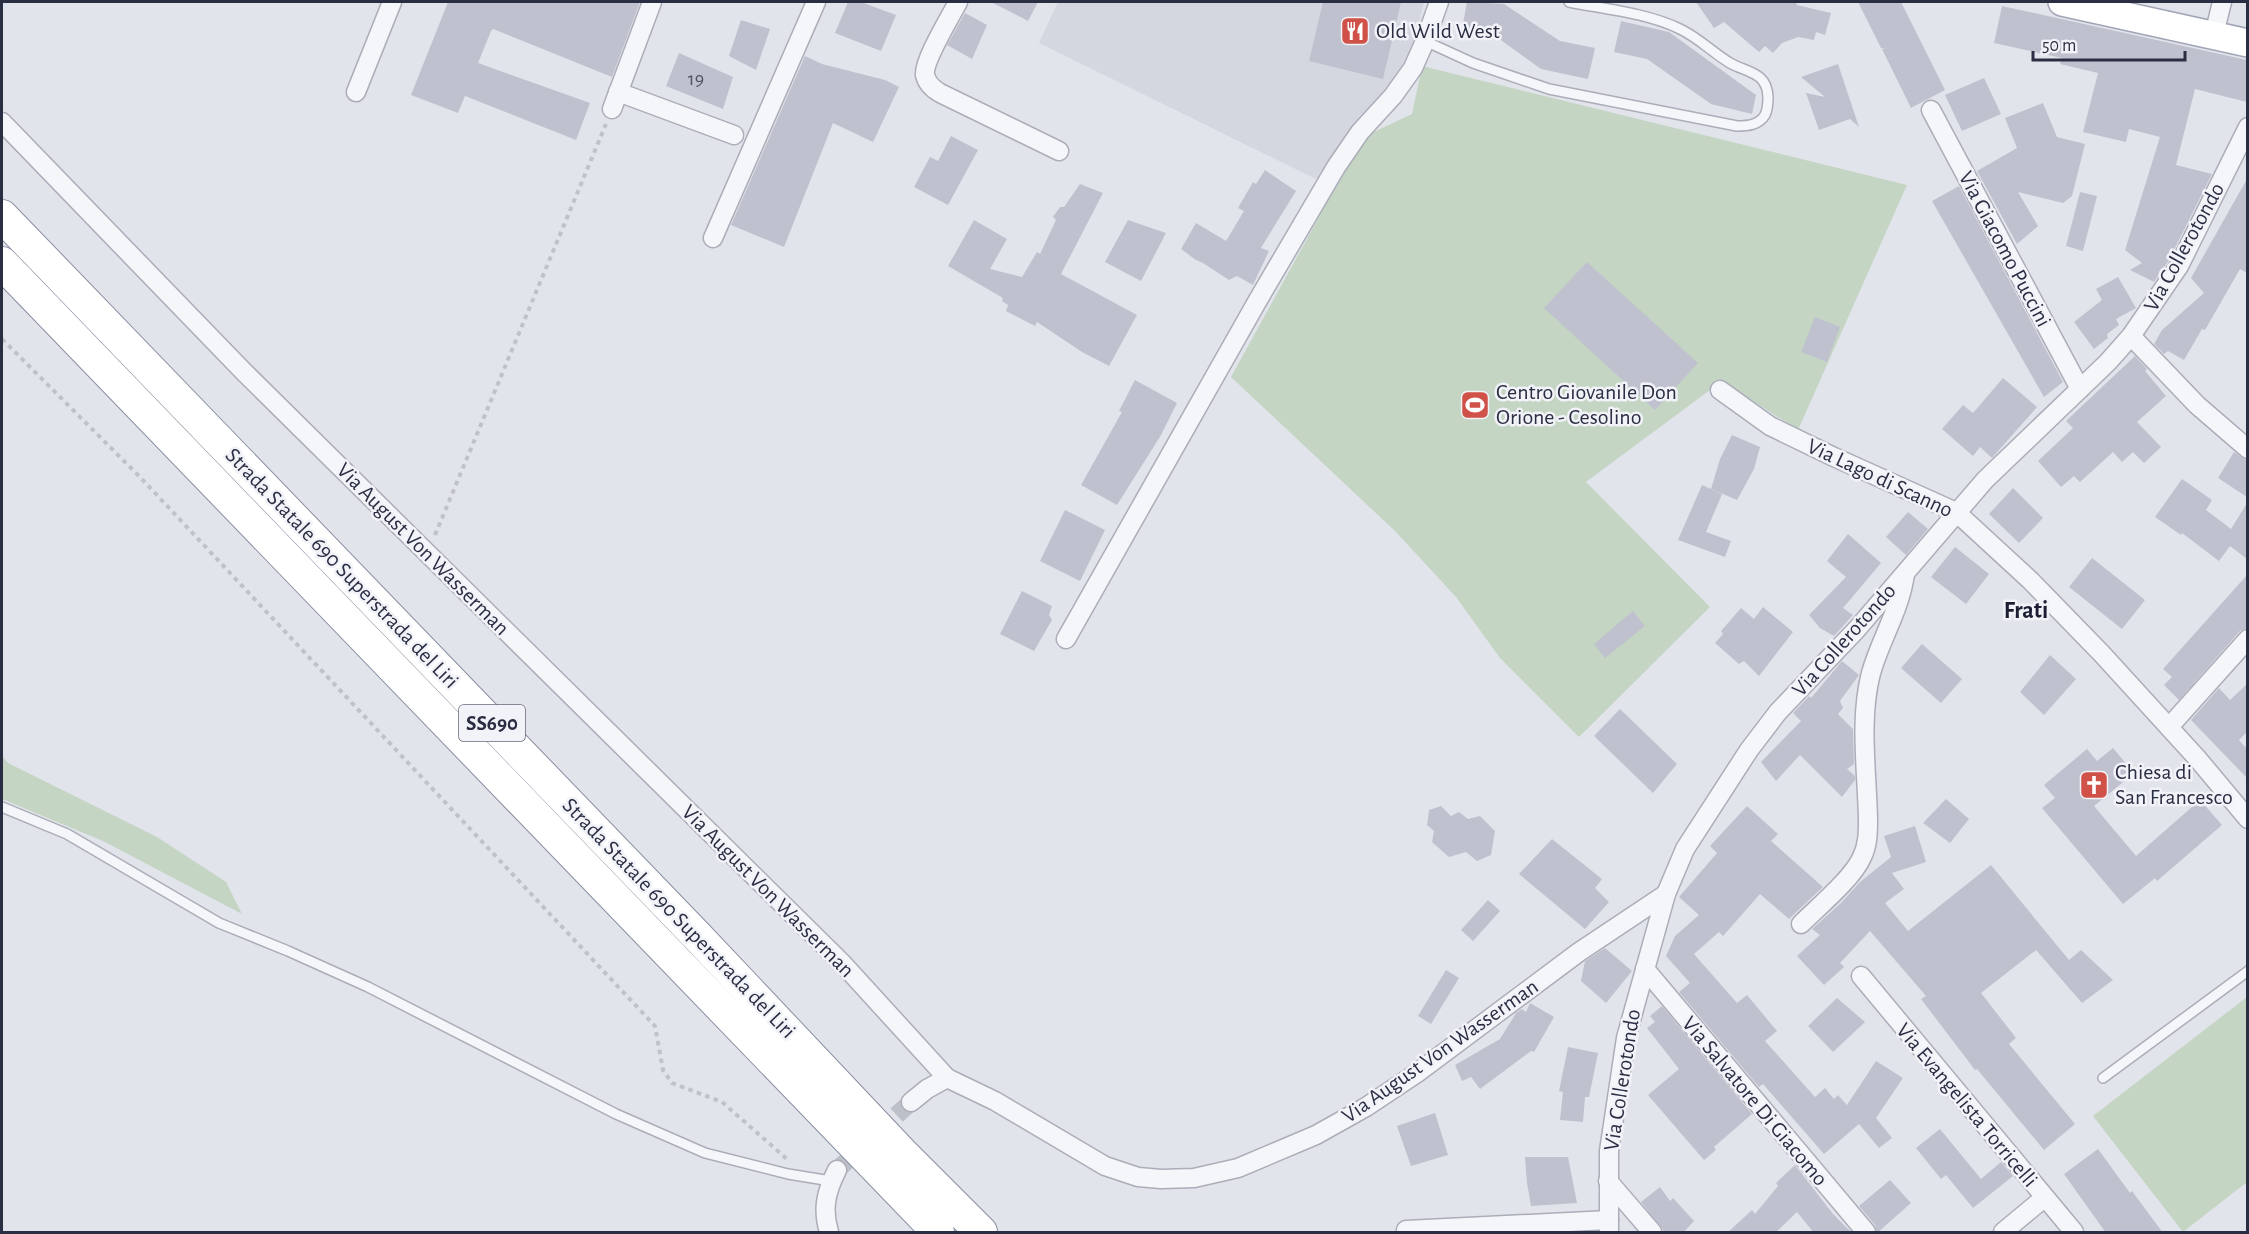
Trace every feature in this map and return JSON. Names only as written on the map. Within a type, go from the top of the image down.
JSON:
[{"type":"highway","name":"Strada Statale 690 Superstrada del Liri","points":[[2,216],[981,1233]]},
{"type":"highway","name":"Strada Statale 690 Superstrada del Liri","points":[[2,263],[938,1233]]},
{"type":"main road","points":[[2062,2],[2247,43]]},
{"type":"street","points":[[356,92],[392,2]]},
{"type":"street","points":[[652,2],[615,101],[734,135]]},
{"type":"street","points":[[713,238],[816,2]]},
{"type":"street","points":[[958,2],[927,63],[926,76],[929,84],[940,93],[1059,152]]},
{"type":"street","points":[[1066,639],[1336,167],[1360,132],[1401,87],[1413,68],[1438,2]]},
{"type":"street","points":[[2214,35],[2222,2]]},
{"type":"street","name":"Via Giacomo Puccini","points":[[1931,110],[2080,389]]},
{"type":"street","name":"Via August Von Wasserman","points":[[2,123],[214,341],[843,964],[947,1078],[995,1101],[1071,1148],[1115,1170],[1138,1177],[1194,1178],[1219,1173],[1289,1148],[1366,1107],[1440,1057],[1579,952],[1666,894]]},
{"type":"street","name":"Via Collerotondo","points":[[1609,1226],[1610,1138],[1629,1023],[1666,894],[1685,849],[1761,734],[1784,706],[1857,630],[1985,480],[2080,389],[2131,336],[2179,266],[2247,127]]},
{"type":"street","points":[[2131,336],[2197,405],[2247,449]]},
{"type":"street","name":"Via Lago di Scanno","points":[[1720,390],[1770,426],[1834,458],[1956,512],[2077,627],[2169,727],[2247,819]]},
{"type":"street","points":[[1801,924],[1853,872],[1864,854],[1868,836],[1866,703],[1871,673],[1883,639],[1900,603],[1905,573]]},
{"type":"street","points":[[2169,727],[2247,639]]},
{"type":"street","name":"Via Salvatore Di Giacomo","points":[[1645,969],[1866,1233]]},
{"type":"street","name":"Via Evangelista Torricelli","points":[[1861,976],[2074,1233]]},
{"type":"street","points":[[911,1102],[927,1089],[947,1078]]},
{"type":"street","points":[[829,1233],[825,1218],[825,1201],[834,1176]]},
{"type":"street","points":[[1608,1181],[1652,1233]]},
{"type":"street","points":[[2003,1233],[2044,1198]]},
{"type":"street","points":[[1406,1230],[1609,1226]]},
{"type":"lane","points":[[1425,41],[1495,72],[1563,93],[1737,126],[1758,122],[1766,113],[1767,90],[1762,78],[1731,64],[1682,30],[1648,18],[1569,2]]},
{"type":"lane","points":[[2,807],[67,834],[219,923],[368,987],[616,1114],[705,1153],[808,1177],[834,1176]]},
{"type":"lane","points":[[2103,1078],[2247,971]]},
{"type":"path","points":[[428,553],[615,101]]},
{"type":"path","points":[[2,339],[140,477],[655,1026],[663,1070],[672,1083],[722,1102],[808,1177]]},
{"type":"shaded area","points":[[1058,2],[1424,2],[1414,45],[1394,87],[1349,130],[1316,179],[1039,43]]},
{"type":"green space","name":"Centro Giovanile Don Orione - Cesolino","points":[[1422,66],[1907,185],[1798,430],[1722,381],[1586,482],[1710,607],[1579,737],[1500,658],[1456,597],[1395,531],[1231,377],[1363,137],[1412,114]]},
{"type":"green space","points":[[2,756],[8,763],[157,837],[226,882],[242,914],[103,841],[2,799]]},
{"type":"green space","points":[[2247,997],[2247,1182],[2183,1232],[2093,1116]]},
{"type":"building","points":[[448,2],[640,2],[612,77],[493,29],[491,31],[478,63],[590,103],[576,140],[465,96],[458,113],[411,95]]},
{"type":"building","points":[[848,2],[861,2],[896,15],[881,51],[835,33]]},
{"type":"building","points":[[991,2],[1038,2],[1028,21]]},
{"type":"building","name":"Old Wild West","points":[[1323,2],[1401,2],[1383,79],[1309,61]]},
{"type":"building","points":[[1467,2],[1504,4],[1560,41],[1595,48],[1588,79],[1541,69],[1494,35],[1462,29]]},
{"type":"building","points":[[1696,2],[1796,2],[1797,5],[1831,13],[1825,35],[1816,32],[1814,40],[1798,37],[1782,43],[1773,53],[1765,46],[1759,52],[1724,22],[1714,28]]},
{"type":"building","points":[[1858,2],[1901,2],[1945,90],[1911,108],[1882,49],[1885,48],[1881,48]]},
{"type":"building","points":[[2002,6],[2247,60],[2247,102],[2195,89],[2176,165],[2212,174],[2169,260],[2154,282],[2130,270],[2142,263],[2125,250],[2160,137],[2129,129],[2126,142],[2083,132],[2098,73],[2060,64],[2062,58],[1994,43]]},
{"type":"building","points":[[965,13],[987,25],[972,59],[947,45]]},
{"type":"building","points":[[741,20],[770,29],[756,70],[729,56]]},
{"type":"building","points":[[1621,21],[1669,32],[1756,95],[1752,114],[1711,104],[1647,59],[1614,52]]},
{"type":"building","points":[[679,53],[733,77],[723,109],[666,86]]},
{"type":"building","points":[[805,56],[822,64],[885,80],[899,87],[873,142],[833,123],[784,247],[731,225]]},
{"type":"building","points":[[1838,64],[1859,127],[1850,119],[1819,130],[1806,93],[1825,97],[1801,77]]},
{"type":"building","points":[[1984,78],[2001,114],[1962,131],[1945,95]]},
{"type":"building","points":[[2043,103],[2057,137],[2085,144],[2072,196],[2063,203],[2018,192],[2038,226],[2017,244],[1977,171],[2017,148],[2005,118]]},
{"type":"building","points":[[951,136],[978,150],[948,205],[914,187],[930,157],[938,161]]},
{"type":"building","points":[[1265,170],[1296,191],[1261,248],[1269,251],[1253,285],[1237,276],[1229,280],[1181,249],[1196,223],[1226,241],[1244,211],[1238,208],[1253,182],[1256,184]]},
{"type":"building","points":[[2247,179],[2247,273],[2240,269],[2205,330],[2202,329],[2184,360],[2168,351],[2164,354],[2154,344],[2162,330],[2204,293],[2191,278]]},
{"type":"building","points":[[1080,184],[1103,193],[1061,274],[1137,315],[1109,366],[1082,352],[1037,322],[1035,326],[1006,311],[1008,305],[1002,301],[1003,298],[948,266],[974,220],[1007,239],[990,269],[1022,277],[1037,252],[1040,254],[1056,220],[1053,217],[1060,207],[1064,207]]},
{"type":"building","points":[[1959,186],[2063,382],[2044,397],[1932,201]]},
{"type":"building","points":[[2080,192],[2097,196],[2083,251],[2066,246]]},
{"type":"building","points":[[1128,220],[1166,233],[1141,281],[1105,262]]},
{"type":"building","points":[[1587,262],[1698,363],[1655,410],[1544,308]]},
{"type":"building","points":[[2118,277],[2136,308],[2116,319],[2119,325],[2107,334],[2108,338],[2094,349],[2074,322],[2102,300],[2096,289]]},
{"type":"building","points":[[1815,317],[1840,327],[1827,362],[1801,352]]},
{"type":"building","points":[[2135,356],[2166,396],[2137,422],[2161,447],[2144,463],[2133,452],[2122,462],[2113,452],[2080,482],[2074,476],[2061,487],[2038,461],[2073,428],[2066,421]]},
{"type":"building","points":[[2003,378],[2037,407],[1992,458],[1980,447],[1973,456],[1942,429],[1963,405],[1973,413]]},
{"type":"building","points":[[1135,380],[1177,403],[1161,435],[1117,505],[1081,485],[1122,412],[1119,411]]},
{"type":"building","points":[[1732,435],[1760,447],[1754,469],[1737,500],[1711,489],[1720,459]]},
{"type":"building","points":[[2234,452],[2247,461],[2247,497],[2218,478]]},
{"type":"building","points":[[2182,479],[2212,500],[2206,510],[2231,529],[2247,503],[2247,559],[2230,546],[2219,561],[2182,533],[2181,535],[2155,517]]},
{"type":"building","points":[[1702,485],[1722,494],[1706,532],[1731,541],[1725,557],[1678,540]]},
{"type":"building","points":[[2013,488],[2043,518],[2019,543],[1989,514]]},
{"type":"building","points":[[1065,510],[1105,530],[1080,581],[1040,561]]},
{"type":"building","points":[[1908,512],[1928,529],[1906,555],[1886,537]]},
{"type":"building","points":[[1848,534],[1881,563],[1843,608],[1853,615],[1834,636],[1820,628],[1809,615],[1846,577],[1827,561]]},
{"type":"building","points":[[1955,547],[1989,574],[1966,604],[1931,577]]},
{"type":"building","points":[[2092,558],[2145,600],[2122,629],[2069,587]]},
{"type":"building","points":[[2247,575],[2247,628],[2240,631],[2179,700],[2164,685],[2172,677],[2163,669]]},
{"type":"building","points":[[1022,591],[1052,606],[1049,615],[1052,620],[1034,651],[1000,634]]},
{"type":"building","points":[[1763,607],[1793,632],[1759,676],[1744,661],[1739,664],[1715,643],[1723,634],[1721,631],[1741,608],[1754,619]]},
{"type":"building","points":[[1633,611],[1645,626],[1605,658],[1594,644]]},
{"type":"building","points":[[1922,644],[1962,679],[1941,703],[1901,668]]},
{"type":"building","points":[[2050,655],[2076,679],[2044,715],[2020,692]]},
{"type":"building","points":[[1842,661],[1859,675],[1840,701],[1843,708],[1838,714],[1853,729],[1854,764],[1847,769],[1855,776],[1855,780],[1842,797],[1800,755],[1776,781],[1761,762],[1801,721],[1793,713],[1809,696],[1811,698]]},
{"type":"building","points":[[2247,684],[2247,732],[2239,740],[2247,749],[2247,778],[2191,720],[2219,688],[2230,700]]},
{"type":"building","points":[[1620,709],[1677,764],[1653,793],[1594,736]]},
{"type":"building","points":[[2113,748],[2134,773],[2094,806],[2136,856],[2200,800],[2222,825],[2157,881],[2155,878],[2123,904],[2042,808],[2055,798],[2044,785],[2087,749],[2097,761]]},
{"type":"building","points":[[1946,799],[1969,819],[1950,843],[1923,823]]},
{"type":"building","points":[[1441,806],[1451,816],[1459,812],[1468,819],[1480,816],[1495,831],[1491,855],[1477,861],[1466,852],[1449,857],[1432,842],[1434,831],[1427,825],[1429,810]]},
{"type":"building","points":[[1747,806],[1778,834],[1771,841],[1823,887],[1789,919],[1760,894],[1723,936],[1719,932],[1694,954],[1737,1003],[1747,995],[1777,1031],[1765,1041],[1815,1097],[1825,1088],[1834,1099],[1838,1095],[1847,1105],[1876,1061],[1903,1078],[1876,1118],[1892,1138],[1879,1148],[1859,1124],[1824,1154],[1763,1084],[1759,1087],[1679,992],[1690,983],[1666,956],[1675,936],[1699,915],[1679,897],[1717,853],[1710,846]]},
{"type":"building","points":[[1915,826],[1926,862],[1892,873],[1904,889],[1885,903],[1908,931],[1991,865],[2069,960],[2081,950],[2113,980],[2082,1003],[2036,950],[1981,993],[2016,1038],[2009,1044],[2075,1124],[2044,1150],[1977,1069],[1975,1070],[1921,999],[1926,996],[1870,931],[1840,963],[1844,967],[1824,985],[1797,956],[1820,935],[1812,929],[1860,882],[1891,857],[1884,836]]},
{"type":"building","points":[[1552,839],[1602,879],[1595,888],[1609,902],[1585,929],[1519,874]]},
{"type":"building","points":[[1488,900],[1500,911],[1473,941],[1461,930]]},
{"type":"building","points":[[1605,948],[1632,971],[1606,1003],[1581,981],[1585,961]]},
{"type":"building","points":[[1446,970],[1459,978],[1431,1024],[1418,1016]]},
{"type":"building","points":[[1837,998],[1865,1022],[1833,1052],[1808,1026]]},
{"type":"building","points":[[1530,1003],[1554,1017],[1534,1052],[1531,1051],[1480,1089],[1471,1077],[1462,1081],[1455,1065],[1500,1039],[1516,1013],[1522,1009],[1526,1012]]},
{"type":"building","points":[[1662,1006],[1752,1114],[1714,1147],[1716,1150],[1704,1160],[1648,1095],[1679,1069],[1647,1028],[1655,1022],[1650,1016]]},
{"type":"building","points":[[1568,1047],[1598,1053],[1589,1097],[1585,1097],[1583,1122],[1560,1120],[1563,1092],[1559,1091]]},
{"type":"building","points":[[1435,1113],[1448,1155],[1411,1166],[1397,1126]]},
{"type":"building","points":[[1940,1129],[1981,1179],[2001,1162],[2013,1176],[1973,1208],[1946,1175],[1941,1179],[1916,1148]]},
{"type":"building","points":[[2098,1149],[2163,1233],[2106,1233],[2064,1174]]},
{"type":"building","points":[[1525,1157],[1568,1157],[1577,1203],[1531,1206]]},
{"type":"building","points":[[1795,1165],[1833,1214],[1852,1233],[1814,1233],[1797,1212],[1775,1233],[1727,1233],[1752,1210],[1755,1214],[1778,1186],[1776,1183]]},
{"type":"building","points":[[1890,1180],[1911,1203],[1877,1233],[1875,1225],[1859,1206]]},
{"type":"building","points":[[1660,1187],[1670,1201],[1673,1198],[1694,1221],[1683,1233],[1665,1233],[1641,1202]]},
{"type":"tunnel","points":[[837,1170],[911,1102]]},
{"type":"place","name":"Old Wild West","points":[[1355,31]]},
{"type":"place","name":"Centro Giovanile Don Orione - Cesolino","points":[[1475,405]]},
{"type":"place","name":"Chiesa di San Francesco","points":[[2094,785]]},
{"type":"district","name":"Frati","points":[[2026,611]]}]
